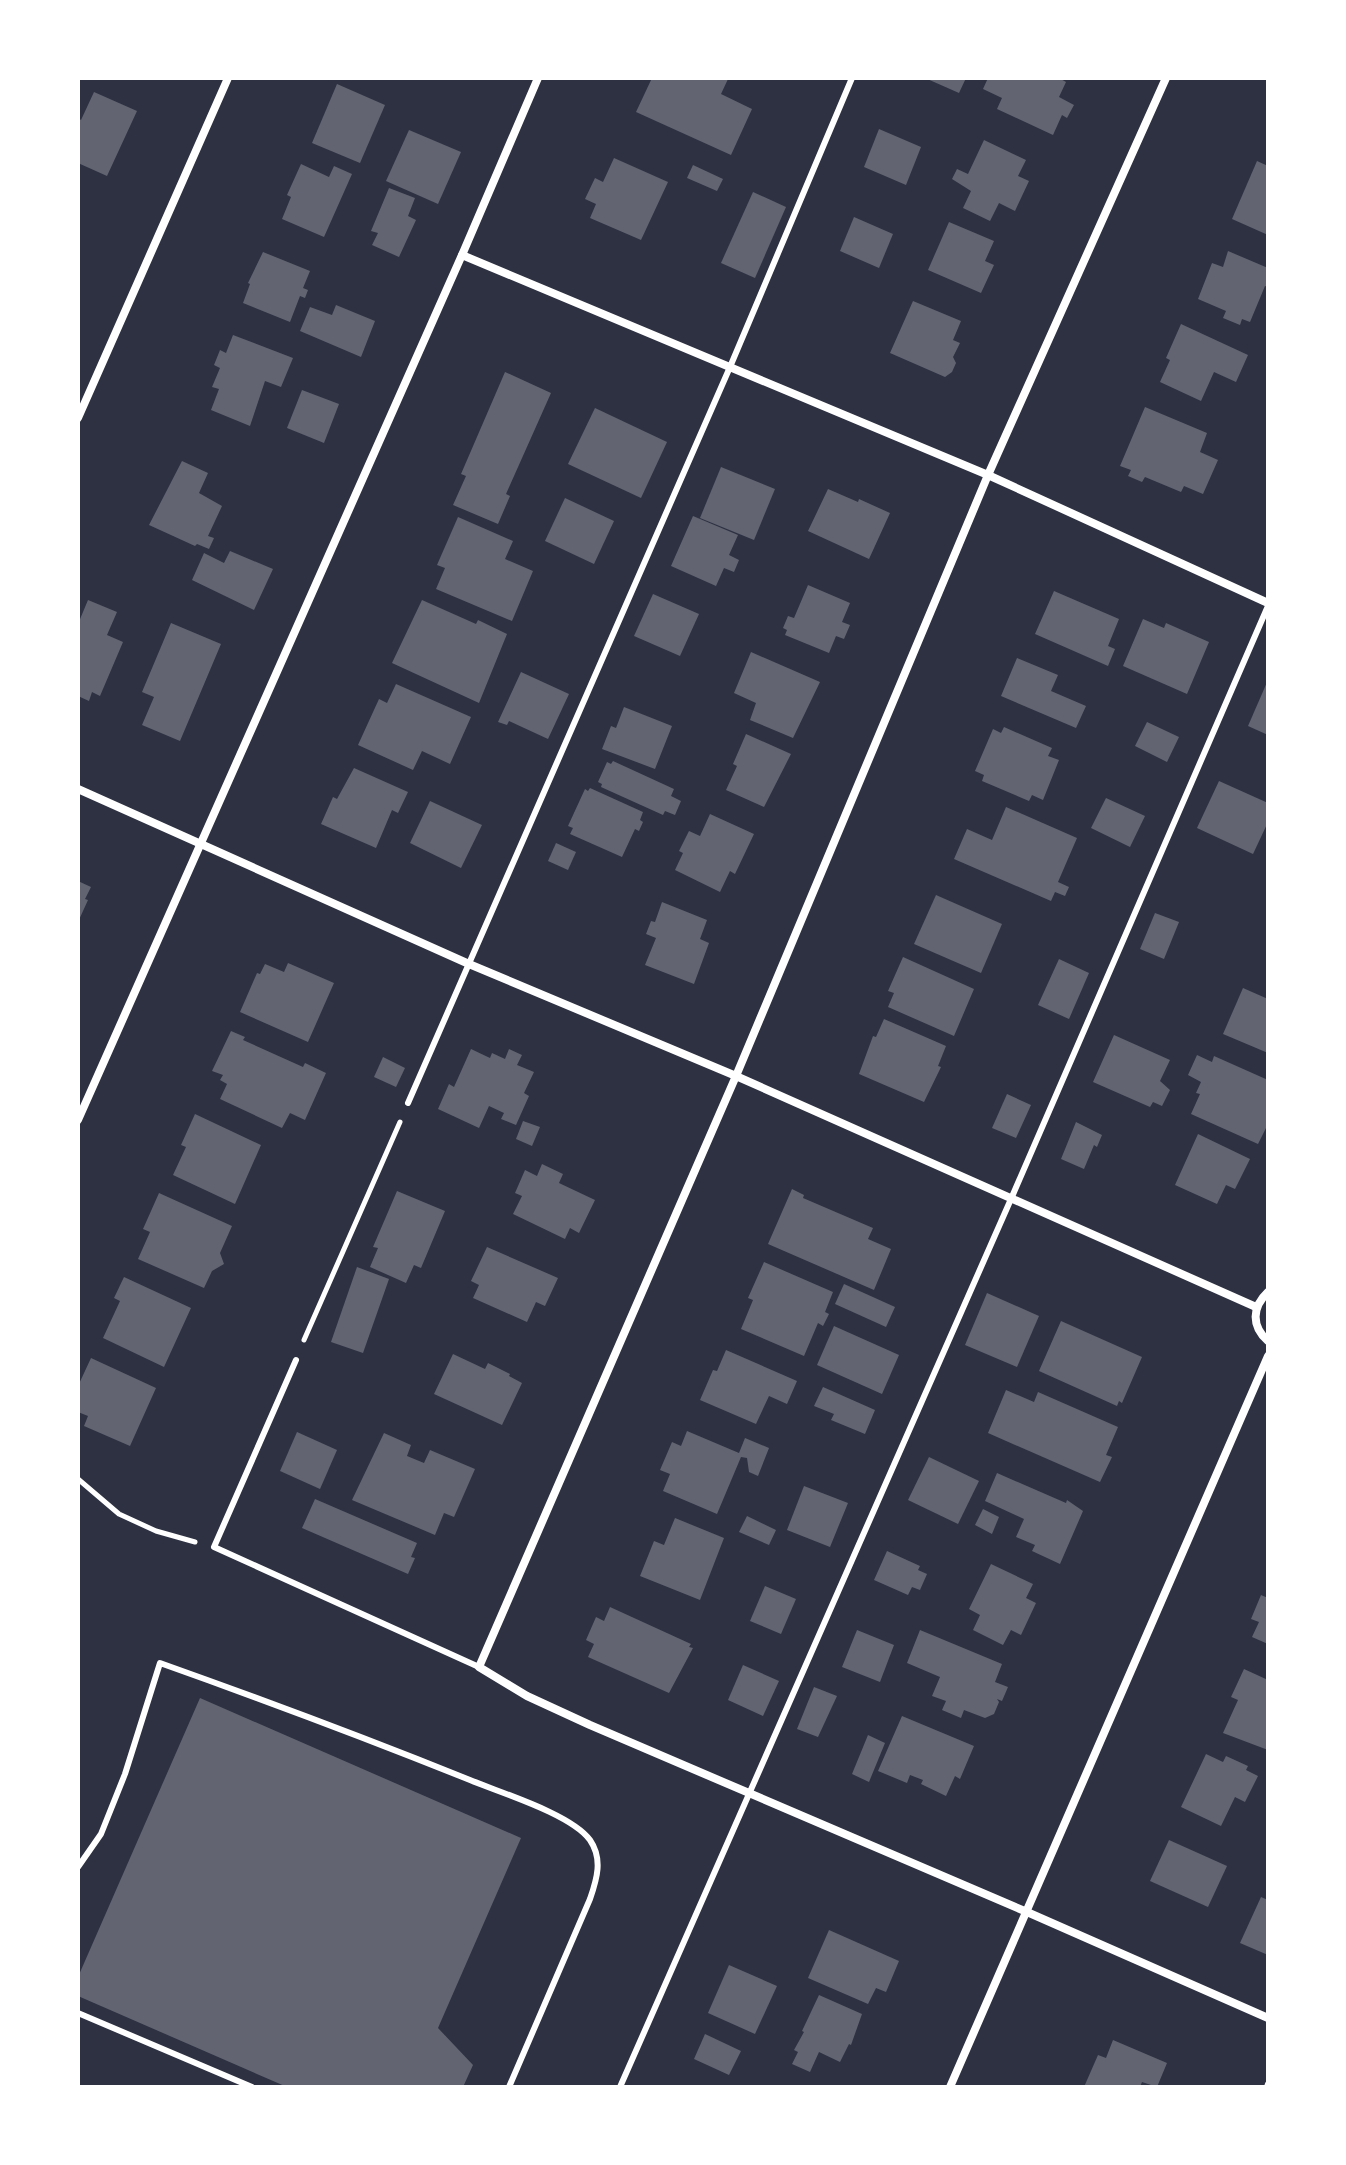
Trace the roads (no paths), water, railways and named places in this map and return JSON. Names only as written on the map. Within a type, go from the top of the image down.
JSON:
[{"type":"street","points":[[78,418],[228,78]]},
{"type":"street","points":[[78,1120],[538,78]]},
{"type":"street","points":[[1166,78],[988,475],[736,1076],[479,1667],[527,1696],[1268,2018]]},
{"type":"street","points":[[462,255],[988,475],[1268,604]]},
{"type":"street","points":[[78,789],[469,964],[736,1076],[1256,1307]]},
{"type":"street","points":[[1268,1292],[1256,1307],[1256,1325],[1268,1341]]},
{"type":"street","points":[[950,2087],[1268,1356]]},
{"type":"lane","points":[[408,1103],[730,367],[852,78]]},
{"type":"lane","points":[[620,2087],[1011,1199],[1268,604]]},
{"type":"lane","points":[[296,1360],[214,1547],[479,1667]]},
{"type":"lane","points":[[78,1867],[101,1834],[111,1810],[160,1663],[392,1749],[545,1810],[589,1839],[598,1870],[590,1899],[509,2087]]},
{"type":"lane","points":[[78,2013],[252,2087]]}]
